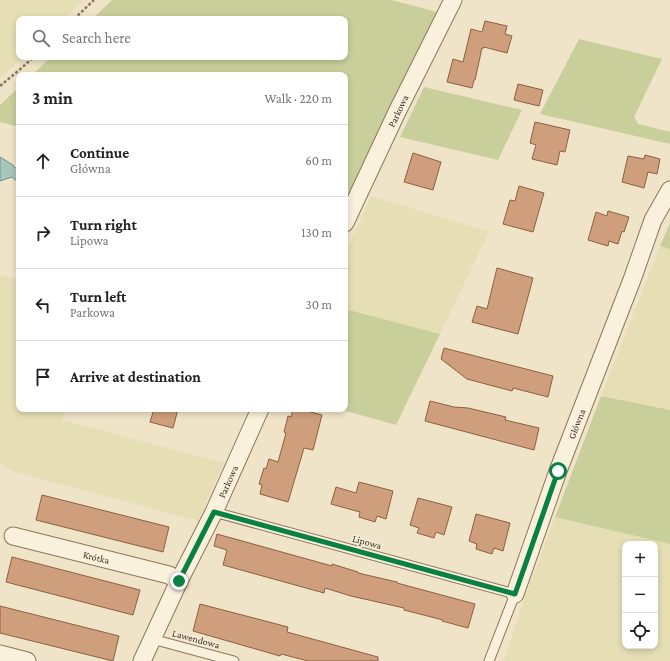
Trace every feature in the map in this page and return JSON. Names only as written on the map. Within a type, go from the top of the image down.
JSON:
[{"type":"street","name":"Parkowa","points":[[348,217],[397,112],[453,0]]},
{"type":"street","name":"Główna","points":[[515,594],[558,471],[633,277],[653,220],[670,190]]},
{"type":"street","name":"Parkowa","points":[[142,661],[179,581],[214,512],[259,412]]},
{"type":"street","name":"Krótka","points":[[13,536],[170,575],[179,581]]},
{"type":"street","points":[[0,654],[27,661]]},
{"type":"lane","name":"Lipowa","points":[[214,512],[515,594]]},
{"type":"lane","name":"Główna","points":[[489,661],[515,594]]},
{"type":"lane","name":"Lawendowa","points":[[152,639],[234,661]]},
{"type":"path","points":[[77,16],[94,0]]},
{"type":"path","points":[[17,72],[31,60]]},
{"type":"path","points":[[0,86],[16,73]]},
{"type":"shaded area","points":[[0,0],[84,0],[67,16],[16,16],[16,60],[20,60],[0,77]]},
{"type":"shaded area","points":[[371,196],[489,232],[440,334],[348,310],[348,248]]},
{"type":"shaded area","points":[[660,246],[670,249],[670,410],[601,396]]},
{"type":"shaded area","points":[[0,275],[16,279],[16,412],[65,412],[62,420],[224,463],[198,521],[12,471],[0,463]]},
{"type":"shaded area","points":[[555,517],[657,541],[622,541],[622,649],[658,649],[658,541],[670,544],[670,661],[504,661],[526,594]]},
{"type":"green space","points":[[112,0],[391,0],[437,12],[348,196],[348,72],[35,72],[48,60],[348,60],[348,16],[95,16]]},
{"type":"green space","points":[[579,39],[662,59],[634,117],[638,124],[670,132],[670,144],[540,114]]},
{"type":"green space","points":[[424,87],[522,110],[498,160],[400,137]]},
{"type":"green space","points":[[16,90],[16,126],[0,122],[0,105]]},
{"type":"green space","points":[[670,223],[670,249],[660,246]]},
{"type":"green space","points":[[348,310],[440,334],[396,425],[348,412]]},
{"type":"green space","points":[[601,396],[670,410],[670,544],[555,517]]},
{"type":"water","points":[[0,157],[16,168],[16,180],[12,177],[0,181]]},
{"type":"building","points":[[485,21],[507,26],[505,34],[512,36],[507,53],[484,47],[482,48],[472,88],[447,82],[453,59],[463,62],[471,29],[482,32]]},
{"type":"building","points":[[518,84],[543,90],[539,106],[514,100]]},
{"type":"building","points":[[535,122],[570,130],[565,152],[560,151],[557,165],[532,159],[536,145],[530,143]]},
{"type":"building","points":[[413,153],[441,162],[433,190],[404,182]]},
{"type":"building","points":[[645,155],[660,159],[657,174],[648,172],[644,188],[622,182],[628,156],[644,159]]},
{"type":"building","points":[[519,186],[544,193],[533,232],[503,224],[510,200],[515,201]]},
{"type":"building","points":[[608,211],[629,217],[624,232],[622,231],[618,244],[609,241],[608,246],[588,240],[596,212],[607,216]]},
{"type":"building","points":[[497,268],[533,278],[518,334],[472,322],[477,306],[487,309]]},
{"type":"building","points":[[444,348],[553,376],[548,397],[513,388],[512,391],[467,379],[441,359]]},
{"type":"building","points":[[430,401],[506,417],[505,420],[539,428],[534,450],[425,421]]},
{"type":"building","points":[[153,412],[177,412],[173,428],[150,422]]},
{"type":"building","points":[[292,412],[310,412],[322,415],[313,450],[304,448],[288,502],[260,494],[262,485],[259,484],[264,468],[266,469],[269,459],[278,462],[286,433],[284,432],[288,416],[291,417]]},
{"type":"building","points":[[359,482],[393,491],[386,519],[377,516],[375,522],[359,517],[360,512],[331,504],[336,487],[356,493]]},
{"type":"building","points":[[42,495],[169,527],[163,552],[36,520]]},
{"type":"building","points":[[418,498],[452,507],[444,535],[436,532],[434,538],[417,533],[419,528],[410,525]]},
{"type":"building","points":[[476,514],[510,523],[503,551],[494,548],[492,554],[476,549],[477,544],[469,541]]},
{"type":"building","points":[[217,534],[475,604],[468,628],[404,610],[404,608],[351,596],[325,588],[324,593],[223,565],[227,550],[214,546]]},
{"type":"building","points":[[12,557],[140,590],[133,615],[6,582]]},
{"type":"building","points":[[200,604],[288,627],[287,632],[378,657],[378,661],[308,661],[281,654],[280,656],[193,631]]},
{"type":"building","points":[[0,606],[119,636],[113,661],[0,633]]},
{"type":"route","points":[[179,581],[214,512],[515,594],[558,471]]}]
